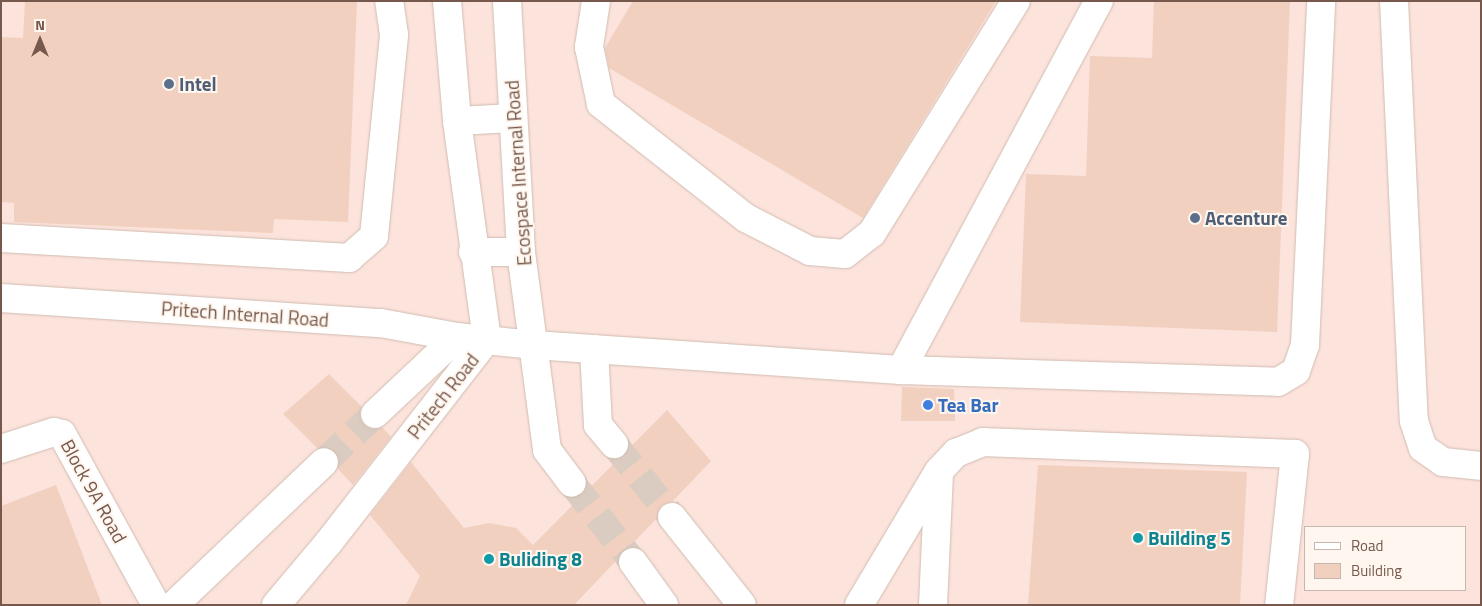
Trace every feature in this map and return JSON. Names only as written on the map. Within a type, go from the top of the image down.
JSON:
[{"type":"street","points":[[1,238],[349,258],[374,236],[394,35],[389,1]]},
{"type":"street","points":[[447,1],[457,121],[473,252],[487,340]]},
{"type":"street","name":"Ecospace Internal Road","points":[[507,1],[521,252],[533,345]]},
{"type":"street","points":[[596,1],[589,47],[601,104],[746,218],[810,251],[845,254],[872,233],[1016,1]]},
{"type":"street","points":[[900,370],[1099,1]]},
{"type":"street","name":"Pritech Road","points":[[276,605],[329,542],[487,340],[533,345],[900,370],[1278,382],[1296,372],[1306,345],[1321,1]]},
{"type":"street","points":[[1394,1],[1414,421],[1423,448],[1443,462],[1481,466]]},
{"type":"street","points":[[457,121],[513,118]]},
{"type":"street","points":[[473,252],[521,252]]},
{"type":"street","name":"Pritech Internal Road","points":[[1,298],[381,324],[457,337],[487,340]]},
{"type":"street","points":[[375,414],[457,337]]},
{"type":"street","points":[[533,345],[547,450],[572,484]]},
{"type":"street","points":[[594,349],[598,425],[614,444]]},
{"type":"street","name":"Block 9A Road","points":[[1,449],[54,432],[62,434],[156,605]]},
{"type":"street","points":[[860,605],[940,471],[956,453],[983,442],[1295,454],[1279,605]]},
{"type":"street","points":[[174,605],[324,462]]},
{"type":"street","points":[[933,605],[940,471]]},
{"type":"street","points":[[672,517],[742,605]]},
{"type":"street","points":[[633,562],[664,605]]},
{"type":"shaded area","points":[[1,1],[1481,1],[1481,605],[1,605]]},
{"type":"building","points":[[25,1],[357,1],[348,222],[274,219],[273,233],[14,222],[14,203],[1,202],[1,37],[23,38]]},
{"type":"building","points":[[633,1],[996,1],[863,218],[609,68],[605,48]]},
{"type":"building","points":[[1154,1],[1290,1],[1277,332],[1020,322],[1026,174],[1086,176],[1090,56],[1152,58]]},
{"type":"building","points":[[329,374],[362,407],[360,417],[364,425],[371,429],[382,427],[391,437],[353,485],[338,469],[339,459],[335,451],[328,447],[317,448],[283,414]]},
{"type":"building","name":"Tea Bar","points":[[902,387],[954,389],[955,421],[901,421]]},
{"type":"building","points":[[667,410],[711,461],[672,502],[662,505],[657,518],[574,605],[406,605],[420,576],[370,515],[411,462],[464,528],[489,523],[516,528],[533,545]]},
{"type":"building","name":"Building 5","points":[[1038,465],[1247,472],[1240,605],[1028,605]]},
{"type":"building","points":[[56,485],[102,605],[1,605],[1,506]]},
{"type":"tunnel","points":[[324,462],[375,414]]},
{"type":"tunnel","points":[[614,444],[672,517]]},
{"type":"tunnel","points":[[572,483],[633,562]]},
{"type":"place","name":"Intel","points":[[169,84]]},
{"type":"place","name":"Accenture","points":[[1195,218]]},
{"type":"place","name":"Tea Bar","points":[[928,405]]},
{"type":"place","name":"Building 5","points":[[1138,538]]},
{"type":"place","name":"Buliding 8","points":[[489,559]]}]
